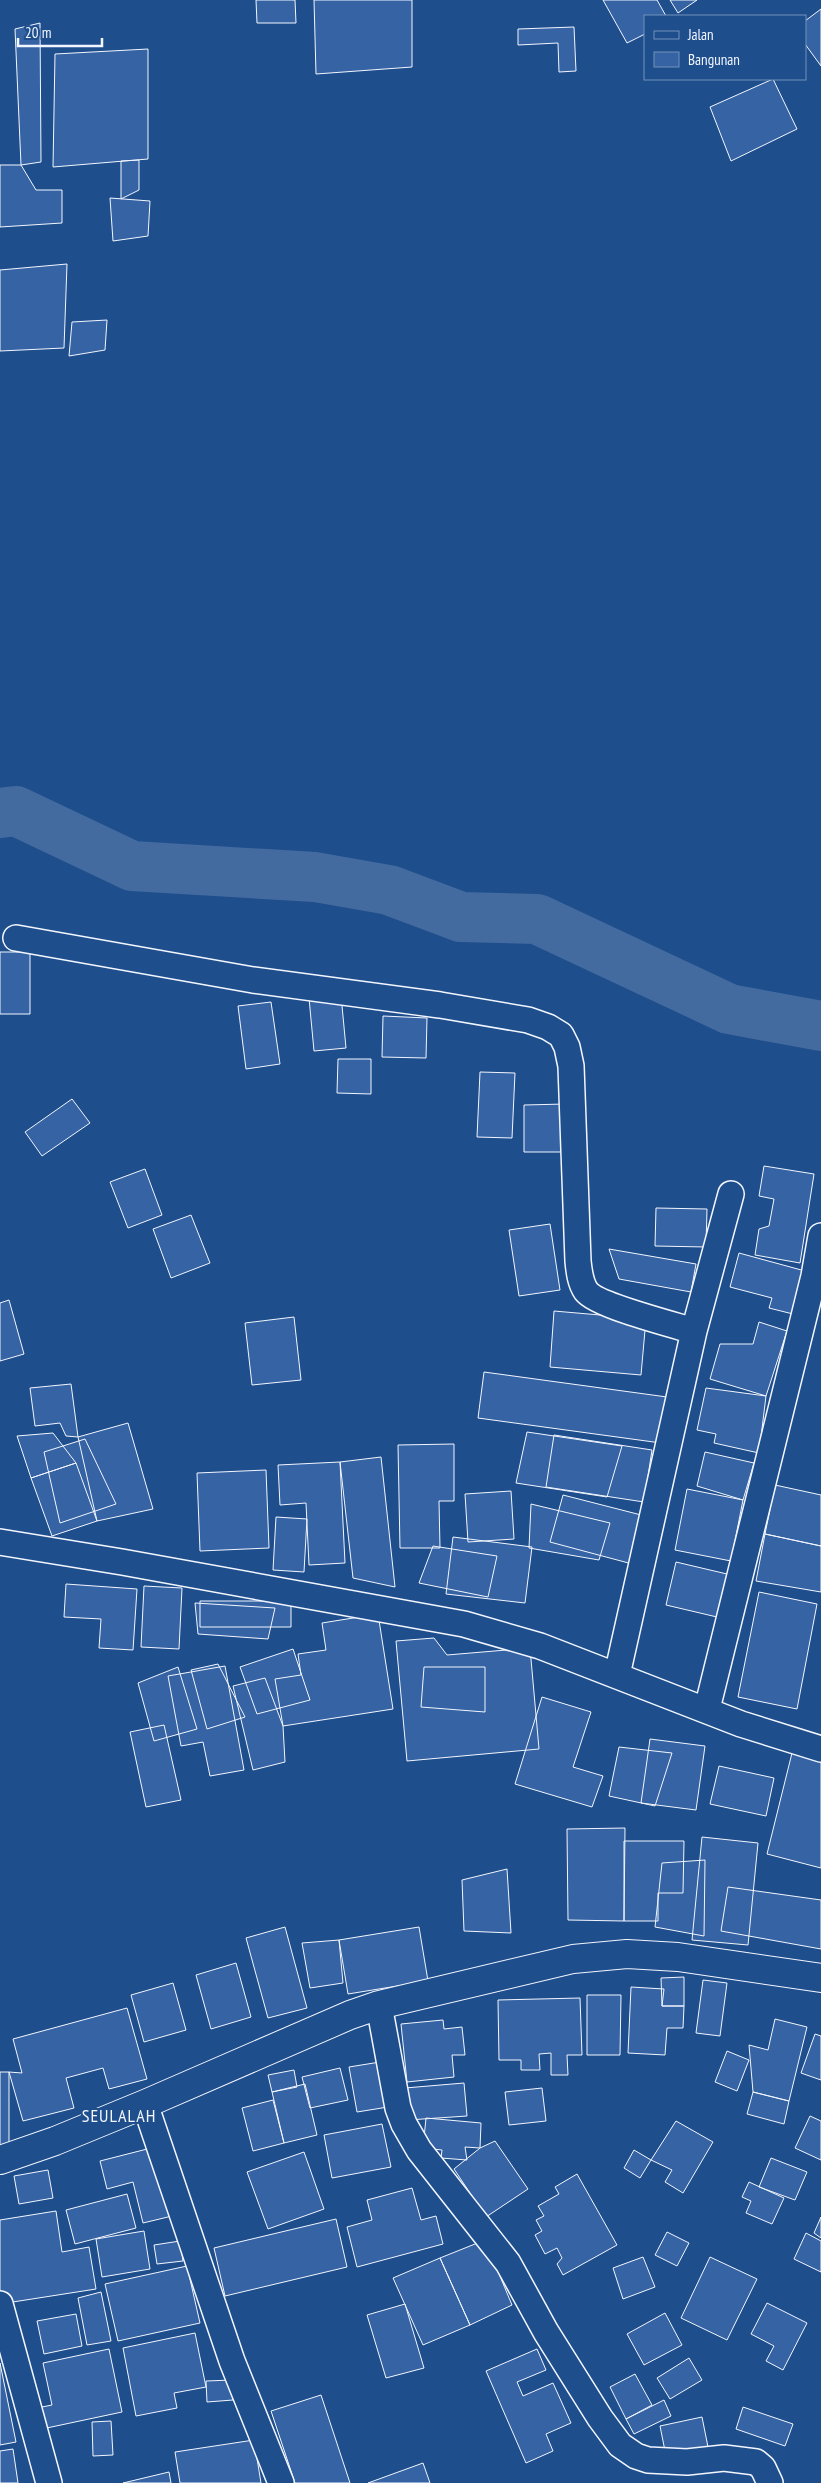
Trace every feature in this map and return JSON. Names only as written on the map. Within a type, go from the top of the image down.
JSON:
[{"type":"street","points":[[16,938],[253,980],[450,1007],[528,1020],[548,1027],[561,1036],[567,1047],[571,1066],[580,1278],[587,1292],[601,1302],[694,1331]]},
{"type":"street","points":[[617,1675],[694,1331],[732,1194]]},
{"type":"street","points":[[707,1709],[820,1251]]},
{"type":"street","points":[[0,1542],[122,1562],[464,1624],[540,1646],[786,1740],[821,1749]]},
{"type":"street","points":[[0,2160],[55,2141],[145,2104],[325,2025],[379,2005],[573,1959],[627,1954],[678,1957],[821,1978]]},
{"type":"street","points":[[379,2005],[398,2108],[418,2150],[508,2263],[546,2332],[600,2418],[620,2445],[636,2456],[648,2460],[687,2462],[724,2458],[756,2462],[763,2468],[770,2483]]},
{"type":"street","points":[[145,2104],[232,2361],[281,2483]]},
{"type":"street","points":[[0,2304],[49,2483]]},
{"type":"building","points":[[256,0],[295,0],[296,23],[257,23]]},
{"type":"building","points":[[314,0],[412,0],[412,67],[316,74]]},
{"type":"building","points":[[603,0],[657,0],[665,15],[644,15],[644,34],[627,43]]},
{"type":"building","points":[[670,0],[697,0],[678,13]]},
{"type":"building","points":[[821,9],[821,66],[806,45],[806,20]]},
{"type":"building","points":[[40,23],[41,162],[21,165],[15,29]]},
{"type":"building","points":[[574,27],[576,71],[559,72],[558,43],[518,45],[518,29]]},
{"type":"building","points":[[148,49],[148,159],[53,167],[55,54]]},
{"type":"building","points":[[773,80],[797,129],[731,161],[710,107]]},
{"type":"building","points":[[139,160],[139,190],[121,199],[121,161]]},
{"type":"building","points":[[0,165],[21,165],[36,190],[62,190],[62,223],[0,227]]},
{"type":"building","points":[[110,198],[150,201],[148,236],[113,241]]},
{"type":"building","points":[[67,264],[64,348],[0,351],[0,270]]},
{"type":"building","points":[[107,320],[105,350],[69,356],[72,322]]},
{"type":"building","points":[[0,952],[30,952],[30,1014],[0,1014]]},
{"type":"building","points":[[341,995],[346,1048],[314,1051],[309,998]]},
{"type":"building","points":[[271,1002],[280,1064],[246,1069],[238,1006]]},
{"type":"building","points":[[383,1016],[427,1018],[426,1058],[382,1057]]},
{"type":"building","points":[[338,1059],[371,1059],[371,1094],[337,1093]]},
{"type":"building","points":[[480,1072],[515,1073],[512,1138],[477,1137]]},
{"type":"building","points":[[72,1099],[90,1123],[42,1156],[25,1132]]},
{"type":"building","points":[[565,1104],[566,1152],[524,1152],[524,1105]]},
{"type":"building","points":[[764,1166],[814,1174],[800,1263],[755,1255],[759,1229],[769,1226],[774,1199],[759,1196]]},
{"type":"building","points":[[145,1169],[162,1215],[128,1228],[110,1182]]},
{"type":"building","points":[[656,1208],[707,1209],[706,1247],[655,1246]]},
{"type":"building","points":[[191,1215],[210,1263],[171,1278],[153,1229]]},
{"type":"building","points":[[550,1224],[560,1290],[519,1296],[509,1230]]},
{"type":"building","points":[[609,1249],[696,1264],[691,1292],[619,1279]]},
{"type":"building","points":[[739,1253],[805,1271],[793,1314],[769,1308],[772,1298],[730,1287]]},
{"type":"building","points":[[9,1300],[24,1354],[0,1361],[0,1303]]},
{"type":"building","points":[[554,1311],[646,1319],[641,1375],[550,1367]]},
{"type":"building","points":[[294,1317],[301,1380],[252,1385],[245,1323]]},
{"type":"building","points":[[759,1322],[787,1331],[766,1396],[710,1379],[720,1344],[753,1344]]},
{"type":"building","points":[[484,1372],[667,1397],[661,1443],[478,1418]]},
{"type":"building","points":[[71,1384],[78,1437],[66,1436],[60,1423],[35,1426],[30,1388]]},
{"type":"building","points":[[706,1388],[766,1396],[759,1453],[714,1443],[716,1434],[697,1430]]},
{"type":"building","points":[[128,1423],[153,1509],[97,1521],[78,1437]]},
{"type":"building","points":[[527,1432],[622,1446],[607,1497],[516,1483]]},
{"type":"building","points":[[53,1433],[76,1463],[31,1478],[17,1436]]},
{"type":"building","points":[[554,1435],[652,1450],[644,1502],[546,1487]]},
{"type":"building","points":[[85,1439],[116,1504],[60,1523],[44,1452]]},
{"type":"building","points":[[454,1444],[454,1501],[439,1501],[440,1548],[400,1548],[398,1445]]},
{"type":"building","points":[[705,1452],[754,1463],[743,1500],[697,1486]]},
{"type":"building","points":[[381,1457],[395,1587],[353,1578],[340,1462]]},
{"type":"building","points":[[340,1462],[345,1563],[309,1565],[306,1503],[280,1505],[278,1465]]},
{"type":"building","points":[[76,1463],[97,1521],[52,1536],[31,1478]]},
{"type":"building","points":[[266,1470],[269,1548],[200,1551],[197,1473]]},
{"type":"building","points":[[775,1485],[821,1495],[821,1546],[765,1534]]},
{"type":"building","points":[[687,1489],[743,1500],[731,1561],[675,1550]]},
{"type":"building","points":[[511,1491],[514,1539],[468,1542],[465,1494]]},
{"type":"building","points":[[563,1495],[649,1517],[636,1565],[550,1542]]},
{"type":"building","points":[[531,1504],[610,1523],[599,1560],[529,1548]]},
{"type":"building","points":[[276,1517],[307,1519],[304,1572],[273,1570]]},
{"type":"building","points":[[765,1534],[821,1546],[821,1592],[756,1581]]},
{"type":"building","points":[[453,1537],[532,1547],[525,1603],[446,1594]]},
{"type":"building","points":[[433,1546],[497,1556],[488,1597],[419,1583]]},
{"type":"building","points":[[676,1562],[727,1574],[717,1617],[666,1605]]},
{"type":"building","points":[[66,1584],[137,1589],[133,1650],[99,1648],[101,1619],[64,1617]]},
{"type":"building","points":[[144,1586],[182,1588],[179,1649],[141,1647]]},
{"type":"building","points":[[759,1592],[817,1604],[797,1709],[738,1697]]},
{"type":"building","points":[[200,1601],[291,1601],[291,1627],[200,1627]]},
{"type":"building","points":[[195,1603],[275,1608],[268,1639],[198,1634]]},
{"type":"building","points":[[378,1614],[393,1709],[283,1726],[275,1679],[301,1675],[298,1654],[326,1650],[322,1623]]},
{"type":"building","points":[[434,1638],[447,1655],[530,1648],[539,1749],[407,1761],[396,1641]]},
{"type":"building","points":[[293,1649],[310,1700],[257,1714],[240,1667]]},
{"type":"building","points":[[218,1664],[245,1717],[207,1729],[191,1670]]},
{"type":"building","points":[[225,1666],[244,1770],[210,1776],[203,1742],[181,1746],[168,1676]]},
{"type":"building","points":[[178,1667],[197,1729],[154,1741],[138,1683]]},
{"type":"building","points":[[424,1667],[485,1667],[485,1712],[421,1707]]},
{"type":"building","points":[[265,1678],[283,1726],[285,1762],[253,1770],[233,1686]]},
{"type":"building","points":[[542,1697],[591,1712],[573,1767],[603,1776],[592,1807],[515,1784]]},
{"type":"building","points":[[164,1725],[181,1800],[146,1807],[130,1732]]},
{"type":"building","points":[[650,1739],[705,1746],[696,1810],[641,1803]]},
{"type":"building","points":[[619,1747],[672,1753],[655,1806],[609,1796]]},
{"type":"building","points":[[792,1753],[821,1761],[821,1868],[767,1854]]},
{"type":"building","points":[[719,1766],[774,1778],[766,1816],[710,1804]]},
{"type":"building","points":[[625,1828],[624,1921],[568,1920],[567,1829]]},
{"type":"building","points":[[702,1837],[758,1843],[748,1945],[692,1940]]},
{"type":"building","points":[[624,1841],[684,1841],[683,1893],[658,1893],[658,1921],[624,1921]]},
{"type":"building","points":[[705,1860],[704,1936],[655,1927],[662,1863]]},
{"type":"building","points":[[507,1869],[511,1933],[464,1931],[462,1880]]},
{"type":"building","points":[[728,1887],[821,1900],[821,1949],[721,1931]]},
{"type":"building","points":[[285,1927],[307,2008],[268,2018],[246,1938]]},
{"type":"building","points":[[419,1927],[428,1981],[348,1994],[339,1940]]},
{"type":"building","points":[[339,1940],[343,1983],[310,1988],[302,1943]]},
{"type":"building","points":[[236,1963],[251,2017],[211,2029],[196,1975]]},
{"type":"building","points":[[684,1977],[684,2006],[662,2006],[661,1978]]},
{"type":"building","points":[[703,1980],[727,1983],[720,2036],[696,2033]]},
{"type":"building","points":[[173,1983],[186,2030],[144,2042],[131,1995]]},
{"type":"building","points":[[631,1987],[664,1989],[662,2006],[684,2006],[683,2028],[667,2028],[665,2055],[628,2053]]},
{"type":"building","points":[[587,1995],[621,1995],[620,2055],[587,2055]]},
{"type":"building","points":[[580,1998],[582,2055],[567,2055],[568,2075],[551,2075],[551,2053],[539,2054],[540,2070],[521,2070],[521,2060],[499,2060],[498,2000]]},
{"type":"building","points":[[127,2008],[147,2079],[109,2089],[103,2068],[66,2078],[74,2108],[23,2121],[9,2072],[22,2073],[13,2039]]},
{"type":"building","points":[[775,2019],[807,2027],[789,2101],[753,2092],[749,2045],[768,2050]]},
{"type":"building","points":[[443,2020],[444,2029],[462,2027],[465,2055],[452,2055],[454,2077],[407,2082],[401,2024]]},
{"type":"building","points":[[815,2034],[821,2036],[821,2080],[801,2073]]},
{"type":"building","points":[[727,2051],[749,2060],[737,2091],[715,2082]]},
{"type":"building","points":[[380,2062],[388,2107],[357,2112],[349,2067]]},
{"type":"building","points":[[340,2068],[348,2100],[310,2108],[302,2077]]},
{"type":"building","points":[[294,2070],[297,2087],[272,2092],[268,2075]]},
{"type":"building","points":[[0,2072],[9,2072],[9,2147],[0,2147]]},
{"type":"building","points":[[464,2083],[467,2116],[408,2120],[405,2088]]},
{"type":"building","points":[[305,2084],[317,2135],[284,2143],[272,2092]]},
{"type":"building","points":[[542,2088],[546,2121],[509,2125],[505,2092]]},
{"type":"building","points":[[753,2092],[789,2101],[784,2124],[747,2114]]},
{"type":"building","points":[[273,2100],[284,2143],[253,2151],[242,2108]]},
{"type":"building","points":[[810,2116],[821,2121],[821,2160],[795,2148]]},
{"type":"building","points":[[426,2118],[481,2123],[480,2148],[465,2147],[467,2160],[441,2158],[442,2150],[423,2148]]},
{"type":"building","points":[[676,2121],[713,2142],[683,2193],[665,2182],[672,2170],[651,2160]]},
{"type":"building","points":[[382,2124],[391,2167],[332,2178],[324,2135]]},
{"type":"building","points":[[495,2141],[528,2189],[486,2217],[454,2169],[480,2148]]},
{"type":"building","points":[[155,2147],[172,2216],[143,2223],[133,2182],[107,2189],[100,2161]]},
{"type":"building","points":[[634,2150],[651,2160],[640,2178],[624,2168]]},
{"type":"building","points":[[304,2152],[324,2209],[268,2229],[247,2172]]},
{"type":"building","points":[[771,2158],[807,2172],[795,2200],[759,2187]]},
{"type":"building","points":[[48,2170],[53,2198],[19,2204],[14,2176]]},
{"type":"building","points":[[577,2174],[617,2245],[563,2275],[557,2264],[562,2258],[557,2248],[545,2254],[535,2235],[542,2231],[536,2220],[544,2216],[538,2206],[559,2194],[555,2187]]},
{"type":"building","points":[[749,2182],[784,2198],[772,2224],[746,2213],[751,2201],[742,2197]]},
{"type":"building","points":[[412,2188],[421,2220],[436,2216],[443,2244],[357,2267],[347,2227],[372,2220],[367,2200]]},
{"type":"building","points":[[127,2194],[136,2228],[75,2244],[66,2210]]},
{"type":"building","points":[[56,2211],[62,2252],[89,2247],[96,2289],[0,2304],[0,2220]]},
{"type":"building","points":[[821,2217],[821,2238],[814,2233]]},
{"type":"building","points":[[336,2219],[347,2267],[225,2296],[214,2248]]},
{"type":"building","points":[[144,2231],[150,2269],[102,2277],[96,2239]]},
{"type":"building","points":[[667,2232],[689,2243],[677,2266],[655,2255]]},
{"type":"building","points":[[806,2233],[821,2241],[821,2272],[794,2259]]},
{"type":"building","points":[[485,2240],[512,2305],[470,2325],[440,2258]]},
{"type":"building","points":[[180,2241],[183,2261],[157,2264],[154,2245]]},
{"type":"building","points":[[643,2257],[655,2287],[623,2299],[613,2268]]},
{"type":"building","points":[[710,2257],[757,2279],[727,2340],[681,2318]]},
{"type":"building","points":[[440,2258],[470,2325],[423,2345],[393,2278]]},
{"type":"building","points":[[187,2266],[200,2323],[118,2341],[105,2284]]},
{"type":"building","points":[[101,2292],[111,2341],[87,2345],[78,2298]]},
{"type":"building","points":[[767,2303],[807,2323],[783,2370],[766,2361],[774,2346],[751,2334]]},
{"type":"building","points":[[405,2304],[424,2368],[386,2378],[367,2315]]},
{"type":"building","points":[[665,2313],[682,2345],[644,2365],[627,2334]]},
{"type":"building","points":[[76,2314],[82,2346],[44,2354],[37,2321]]},
{"type":"building","points":[[195,2333],[206,2387],[174,2393],[177,2408],[136,2416],[123,2348]]},
{"type":"building","points":[[109,2349],[122,2412],[42,2429],[37,2408],[52,2405],[43,2363]]},
{"type":"building","points":[[537,2349],[546,2370],[517,2382],[523,2396],[553,2383],[571,2423],[546,2434],[553,2451],[526,2463],[486,2371]]},
{"type":"building","points":[[689,2358],[702,2380],[670,2399],[657,2378]]},
{"type":"building","points":[[0,2363],[16,2442],[0,2445]]},
{"type":"building","points":[[635,2374],[652,2405],[626,2419],[610,2387]]},
{"type":"building","points":[[232,2380],[233,2400],[207,2402],[206,2381]]},
{"type":"building","points":[[321,2395],[350,2483],[295,2483],[271,2411]]},
{"type":"building","points":[[664,2400],[671,2416],[634,2434],[626,2419]]},
{"type":"building","points":[[743,2407],[793,2424],[785,2446],[736,2429]]},
{"type":"building","points":[[702,2417],[708,2447],[666,2456],[660,2426]]},
{"type":"building","points":[[111,2421],[113,2455],[93,2456],[92,2422]]},
{"type":"building","points":[[254,2440],[261,2483],[180,2483],[175,2452]]},
{"type":"building","points":[[13,2449],[18,2483],[0,2483],[0,2451]]},
{"type":"building","points":[[423,2463],[430,2483],[368,2483]]},
{"type":"building","points":[[169,2472],[171,2483],[123,2483]]},
{"type":"waterway","points":[[0,813],[16,811],[132,866],[315,877],[389,890],[461,917],[537,919],[729,1009],[821,1026]]},
{"type":"district","name":"SEULALAH","points":[[119,2116]]}]
